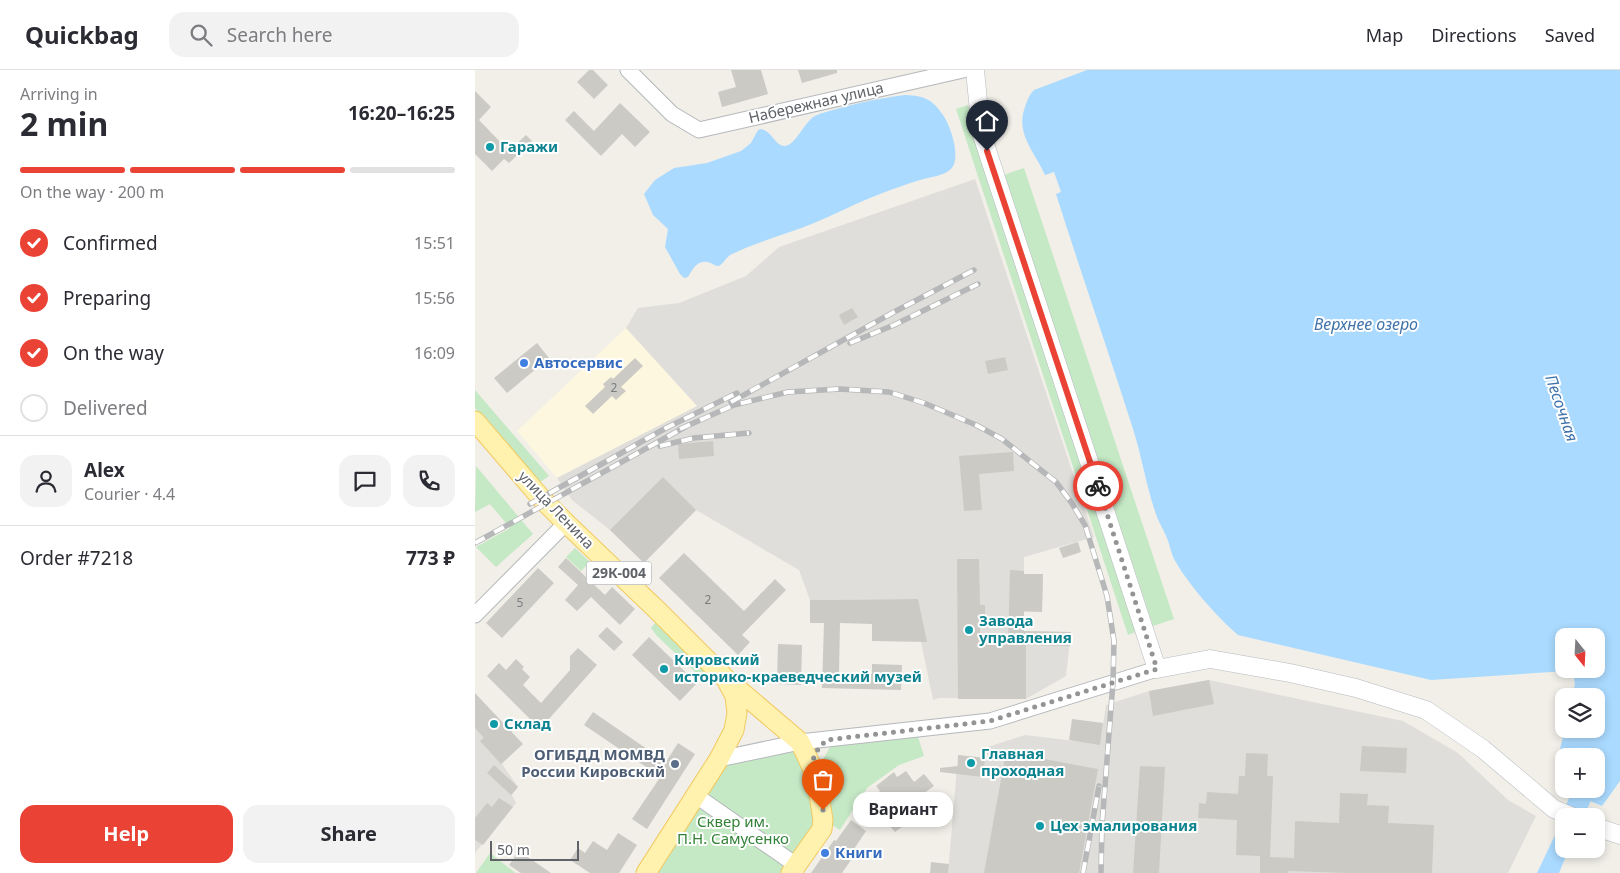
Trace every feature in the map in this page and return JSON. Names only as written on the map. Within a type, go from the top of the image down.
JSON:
[{"type":"main road","points":[[975,70],[981,132],[1157,669],[1210,659],[1290,673],[1337,684],[1426,710],[1483,749],[1555,809]]},
{"type":"main road","name":"улица Ленина","points":[[475,420],[541,498],[566,524],[657,610],[726,679]]},
{"type":"main road","name":"29К-004","points":[[726,679],[801,742],[811,765],[823,810],[822,830],[793,869]]},
{"type":"main road","name":"29К-004","points":[[646,873],[719,759],[734,730],[737,713],[735,696],[726,679]]},
{"type":"main road","points":[[1605,829],[1620,835]]},
{"type":"street","name":"Набережная улица","points":[[628,70],[672,114],[699,130],[963,70]]},
{"type":"street","points":[[475,615],[566,524]]},
{"type":"street","points":[[719,759],[801,742],[990,721],[1157,669]]},
{"type":"street","points":[[811,765],[816,752],[826,740]]},
{"type":"street","points":[[695,795],[793,869]]},
{"type":"shaded area","points":[[975,179],[1094,537],[1024,557],[1024,574],[1043,574],[1042,612],[1024,612],[1024,631],[1071,632],[1066,676],[1026,699],[939,698],[933,700],[912,599],[810,600],[799,570],[696,510],[644,563],[610,530],[572,500],[557,478],[697,406],[626,328],[638,308],[679,303],[746,276],[779,247]]},
{"type":"shaded area","points":[[626,328],[698,406],[557,478],[517,431]]},
{"type":"shaded area","points":[[1209,680],[1403,721],[1458,753],[1508,800],[1536,816],[1508,873],[948,873],[958,755],[985,758],[988,747],[1025,735],[1100,744],[1106,705],[1149,691]]},
{"type":"shaded area","points":[[475,716],[511,755],[502,764],[518,787],[512,795],[516,803],[475,853]]},
{"type":"green space","points":[[968,105],[1141,630],[1128,635],[956,109]]},
{"type":"green space","points":[[1024,168],[1174,619],[1153,626],[1004,175]]},
{"type":"green space","points":[[475,390],[549,476],[539,483],[475,408]]},
{"type":"green space","points":[[476,466],[533,534],[496,567],[476,547],[510,528],[490,504],[475,512]]},
{"type":"green space","points":[[575,548],[590,562],[581,571],[566,557]]},
{"type":"green space","points":[[655,623],[714,679],[709,685],[657,636],[651,628]]},
{"type":"green space","points":[[918,737],[924,756],[899,765],[867,788],[840,830],[832,825],[830,807],[820,765],[830,747]]},
{"type":"green space","name":"Сквер им. П.Н. Самусенко","points":[[795,751],[811,789],[815,824],[812,825],[813,830],[781,873],[656,873],[722,773],[725,764]]},
{"type":"green space","points":[[490,853],[513,871],[516,873],[476,873]]},
{"type":"water","name":"Верхнее озеро","points":[[1087,70],[1620,70],[1620,781],[1602,806],[1583,798],[1605,798],[1605,748],[1560,748],[1563,738],[1605,738],[1605,688],[1574,688],[1574,678],[1605,678],[1605,628],[1555,628],[1555,672],[1431,680],[1238,635],[1212,610],[1195,589],[1174,559],[1153,507],[1133,429],[1056,194],[1061,192],[1054,172],[1045,175],[1024,134],[1023,117],[1027,100],[1034,90]]},
{"type":"water","points":[[905,95],[927,99],[943,115],[954,142],[955,157],[951,169],[941,175],[890,190],[814,223],[742,249],[730,255],[719,266],[703,262],[695,266],[688,277],[684,278],[680,274],[665,247],[668,229],[653,215],[644,194],[655,180],[674,168],[707,163],[741,151],[751,143],[758,130],[765,130],[779,144],[785,146],[793,142],[807,123],[817,115],[842,107]]},
{"type":"water","points":[[1555,835],[1555,858],[1565,858],[1559,873],[1537,873]]},
{"type":"building","points":[[589,70],[593,70],[608,85],[594,99],[577,82]]},
{"type":"building","points":[[731,70],[761,70],[768,94],[722,107],[718,92],[736,87]]},
{"type":"building","points":[[798,70],[837,70],[837,73],[802,83]]},
{"type":"building","name":"Гаражи","points":[[475,91],[491,107],[479,120],[509,151],[526,135],[532,141],[509,163],[504,159],[492,171],[475,154]]},
{"type":"building","points":[[620,103],[650,132],[635,147],[622,134],[601,156],[565,120],[574,111],[594,131]]},
{"type":"building","points":[[852,308],[858,317],[844,325],[839,315]]},
{"type":"building","points":[[537,343],[549,358],[507,393],[494,378]]},
{"type":"building","points":[[1005,357],[1008,370],[988,374],[985,361]]},
{"type":"building","points":[[635,358],[643,366],[621,387],[626,391],[616,400],[612,396],[593,414],[585,406],[605,387],[603,384],[611,377],[613,379]]},
{"type":"building","points":[[713,441],[714,456],[679,459],[678,444]]},
{"type":"building","points":[[1013,452],[1014,471],[979,474],[982,510],[964,511],[959,456]]},
{"type":"building","points":[[663,477],[696,510],[644,563],[610,530]]},
{"type":"building","points":[[1078,542],[1081,552],[1063,558],[1059,548]]},
{"type":"building","points":[[684,553],[744,611],[775,579],[786,590],[742,635],[750,642],[738,655],[659,578]]},
{"type":"building","points":[[566,558],[605,595],[612,587],[635,609],[620,625],[591,597],[577,611],[565,600],[578,585],[558,567]]},
{"type":"building","name":"Завода управления","points":[[957,559],[979,559],[980,605],[985,605],[985,616],[980,616],[980,645],[1008,644],[1010,570],[1024,571],[1024,574],[1043,574],[1042,612],[1024,611],[1024,631],[1071,632],[1070,646],[1026,645],[1026,699],[958,699]]},
{"type":"building","points":[[538,568],[554,583],[502,638],[486,623]]},
{"type":"building","points":[[918,599],[927,642],[872,641],[872,624],[840,623],[839,673],[872,674],[872,664],[902,665],[901,690],[822,688],[824,623],[810,623],[810,600]]},
{"type":"building","points":[[607,627],[623,642],[614,651],[598,636]]},
{"type":"building","name":"Кировский историко-краеведческий музей","points":[[649,637],[697,683],[680,701],[632,655]]},
{"type":"building","points":[[778,644],[802,645],[801,685],[777,684]]},
{"type":"building","points":[[578,648],[597,665],[540,729],[487,676],[499,663],[506,670],[516,659],[530,677],[523,685],[541,703],[570,670],[570,656]]},
{"type":"building","points":[[1209,680],[1214,704],[1153,716],[1149,691]]},
{"type":"building","name":"Склад","points":[[475,693],[523,744],[501,764],[480,741],[484,738],[475,728]]},
{"type":"building","points":[[593,712],[666,762],[678,743],[695,754],[647,829],[632,819],[659,779],[656,778],[658,775],[584,725]]},
{"type":"building","points":[[1072,719],[1103,723],[1100,745],[1069,740]]},
{"type":"building","points":[[1362,746],[1407,748],[1406,773],[1360,771]]},
{"type":"building","name":"Цех эмалирования","points":[[1006,752],[1098,769],[1079,873],[984,873]]},
{"type":"building","points":[[1246,753],[1268,754],[1267,776],[1273,776],[1270,857],[1294,858],[1295,821],[1339,823],[1340,793],[1368,794],[1367,805],[1389,806],[1388,823],[1434,825],[1432,873],[1288,871],[1288,873],[1260,873],[1260,856],[1236,855],[1237,820],[1198,818],[1199,803],[1206,804],[1207,792],[1238,794],[1239,776],[1245,776]]},
{"type":"building","points":[[958,755],[985,758],[983,777],[940,772],[940,768],[958,766]]},
{"type":"building","points":[[494,765],[518,787],[511,795],[487,773]]},
{"type":"building","points":[[1140,766],[1165,767],[1159,873],[1133,873]]},
{"type":"building","points":[[906,771],[914,782],[924,774],[934,786],[923,794],[931,805],[895,832],[889,825],[880,826],[873,823],[871,815],[875,805],[870,798],[880,791],[876,786],[894,772],[897,777]]},
{"type":"building","points":[[499,798],[513,807],[483,845],[475,840],[475,818],[487,803],[492,807]]},
{"type":"building","points":[[851,820],[866,831],[852,852],[855,854],[842,873],[811,873],[834,840],[836,841]]},
{"type":"building","points":[[618,833],[637,845],[619,873],[590,873],[570,860],[578,848],[585,853],[593,841],[607,850]]},
{"type":"building","points":[[519,851],[551,873],[521,873],[509,865]]},
{"type":"building","points":[[931,862],[949,864],[948,873],[930,873]]},
{"type":"waterway","name":"Песочная","points":[[1576,808],[1580,798]]},
{"type":"railway","points":[[731,402],[974,270]]},
{"type":"railway","points":[[850,343],[894,325],[978,284]]},
{"type":"railway","points":[[680,429],[734,405],[788,392],[840,389],[889,392],[924,403],[976,425],[1002,439],[1056,482],[1085,525],[1107,596],[1114,641],[1113,682],[1102,825],[1101,873]]},
{"type":"railway","points":[[530,504],[666,428],[737,393]]},
{"type":"railway","points":[[475,543],[685,427]]},
{"type":"railway","points":[[660,446],[694,438],[749,433]]},
{"type":"railway","points":[[1083,873],[1099,786]]},
{"type":"way so far","points":[[823,810],[811,765],[816,752],[826,740],[990,721],[1157,669],[1098,486]]},
{"type":"place","name":"Гаражи","points":[[490,147]]},
{"type":"place","name":"Автосервис","points":[[524,363]]},
{"type":"place","name":"Завода управления","points":[[969,630]]},
{"type":"place","name":"Кировский историко-краеведческий музей","points":[[664,669]]},
{"type":"place","name":"Склад","points":[[494,724]]},
{"type":"place","name":"Главная проходная","points":[[971,763]]},
{"type":"place","name":"ОГИБДД МОМВД России Кировский","points":[[675,764]]},
{"type":"place","name":"Вариант","points":[[823,810]]},
{"type":"place","name":"Цех эмалирования","points":[[1040,826]]},
{"type":"place","name":"Книги","points":[[825,853]]},
{"type":"route","points":[[987,151],[1098,486]]}]
